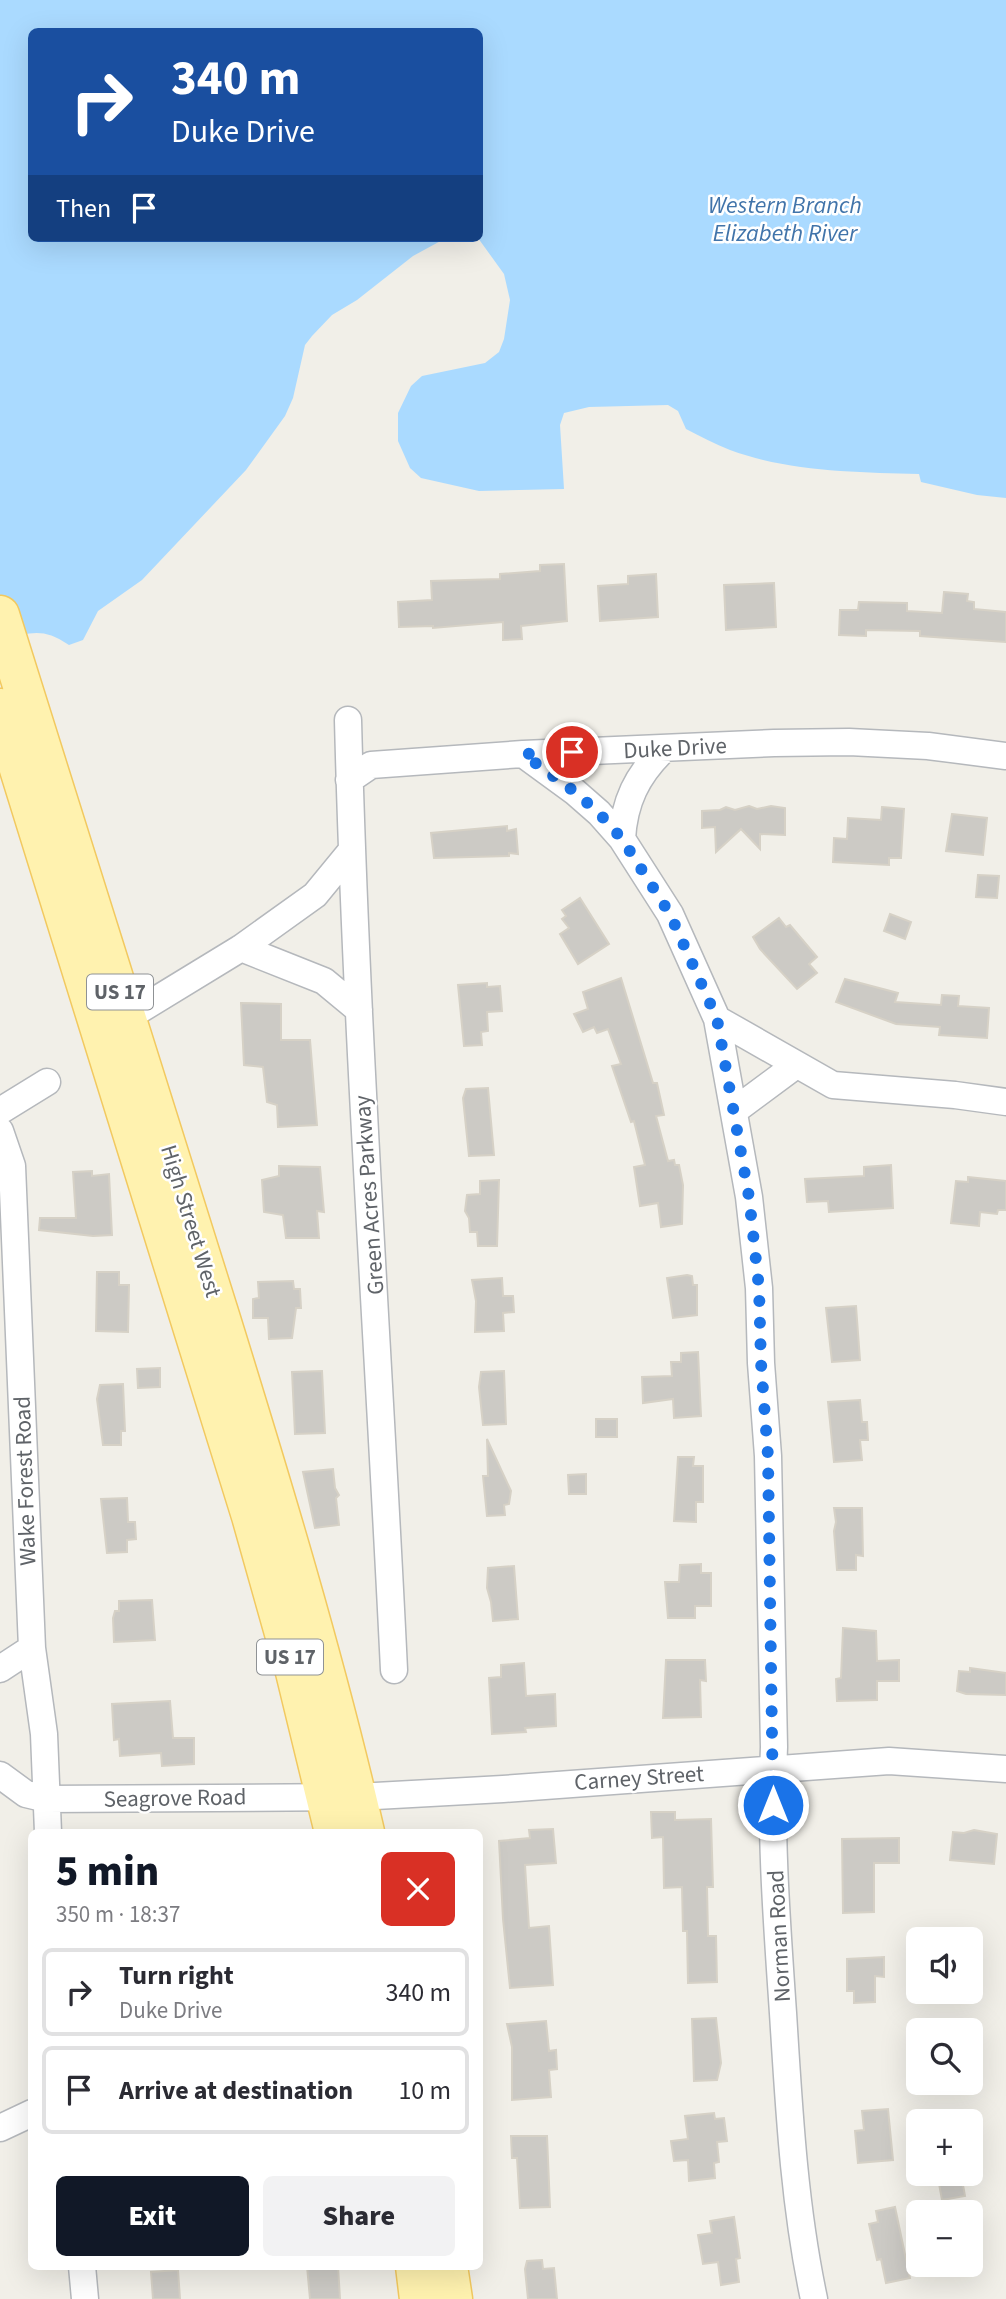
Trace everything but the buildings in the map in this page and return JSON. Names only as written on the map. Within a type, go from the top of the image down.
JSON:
[{"type":"main road","name":"High Street West","points":[[0,615],[13,703],[295,1672],[345,1815]]},
{"type":"main road","name":"High Street West","points":[[13,703],[128,1017],[295,1559],[345,1815]]},
{"type":"main road","points":[[415,2270],[419,2299]]},
{"type":"main road","points":[[449,2270],[453,2299]]},
{"type":"street","name":"Green Acres Parkway","points":[[348,720],[359,1010],[380,1365],[394,1670]]},
{"type":"street","name":"Duke Drive","points":[[349,780],[370,765],[523,754],[849,742],[928,746],[1006,756]]},
{"type":"street","points":[[622,839],[628,801],[637,780],[648,764],[664,749]]},
{"type":"street","name":"Norman Road","points":[[523,754],[575,792],[599,813],[622,839],[670,914],[717,1019],[749,1197],[759,1288],[768,1456],[777,1925],[791,2141],[814,2299]]},
{"type":"street","points":[[128,1017],[242,948],[314,895],[352,850]]},
{"type":"street","points":[[242,948],[324,981],[359,1010]]},
{"type":"street","points":[[717,1019],[833,1085],[1006,1102]]},
{"type":"street","points":[[734,1111],[796,1065]]},
{"type":"street","points":[[0,1111],[47,1082]]},
{"type":"street","name":"Wake Forest Road","points":[[0,1131],[12,1166],[32,1648],[44,1734],[48,1829]]},
{"type":"street","points":[[0,1669],[32,1648]]},
{"type":"street","name":"Carney Street","points":[[345,1815],[503,1789],[773,1768],[889,1761],[1006,1769]]},
{"type":"street","name":"Seagrove Road","points":[[0,1775],[26,1794],[47,1799],[345,1815]]},
{"type":"street","points":[[0,2128],[28,2115]]},
{"type":"street","points":[[82,2270],[85,2299]]},
{"type":"water","name":"Western Branch Elizabeth River","points":[[0,0],[1006,0],[1006,498],[977,495],[921,482],[919,474],[823,470],[753,457],[724,448],[686,429],[678,411],[668,405],[589,407],[564,413],[560,425],[564,489],[479,491],[421,478],[410,468],[398,441],[398,413],[411,386],[422,376],[485,363],[499,352],[504,339],[510,300],[504,274],[481,242],[483,242],[483,28],[28,28],[28,242],[439,242],[413,256],[357,300],[332,315],[312,336],[305,345],[293,398],[285,416],[246,470],[142,580],[98,611],[83,640],[69,645],[43,633],[0,639]]},
{"type":"route","points":[[572,752],[523,754],[575,792],[599,813],[622,839],[670,914],[717,1019],[749,1197],[759,1288],[768,1456],[773,1805]]}]
